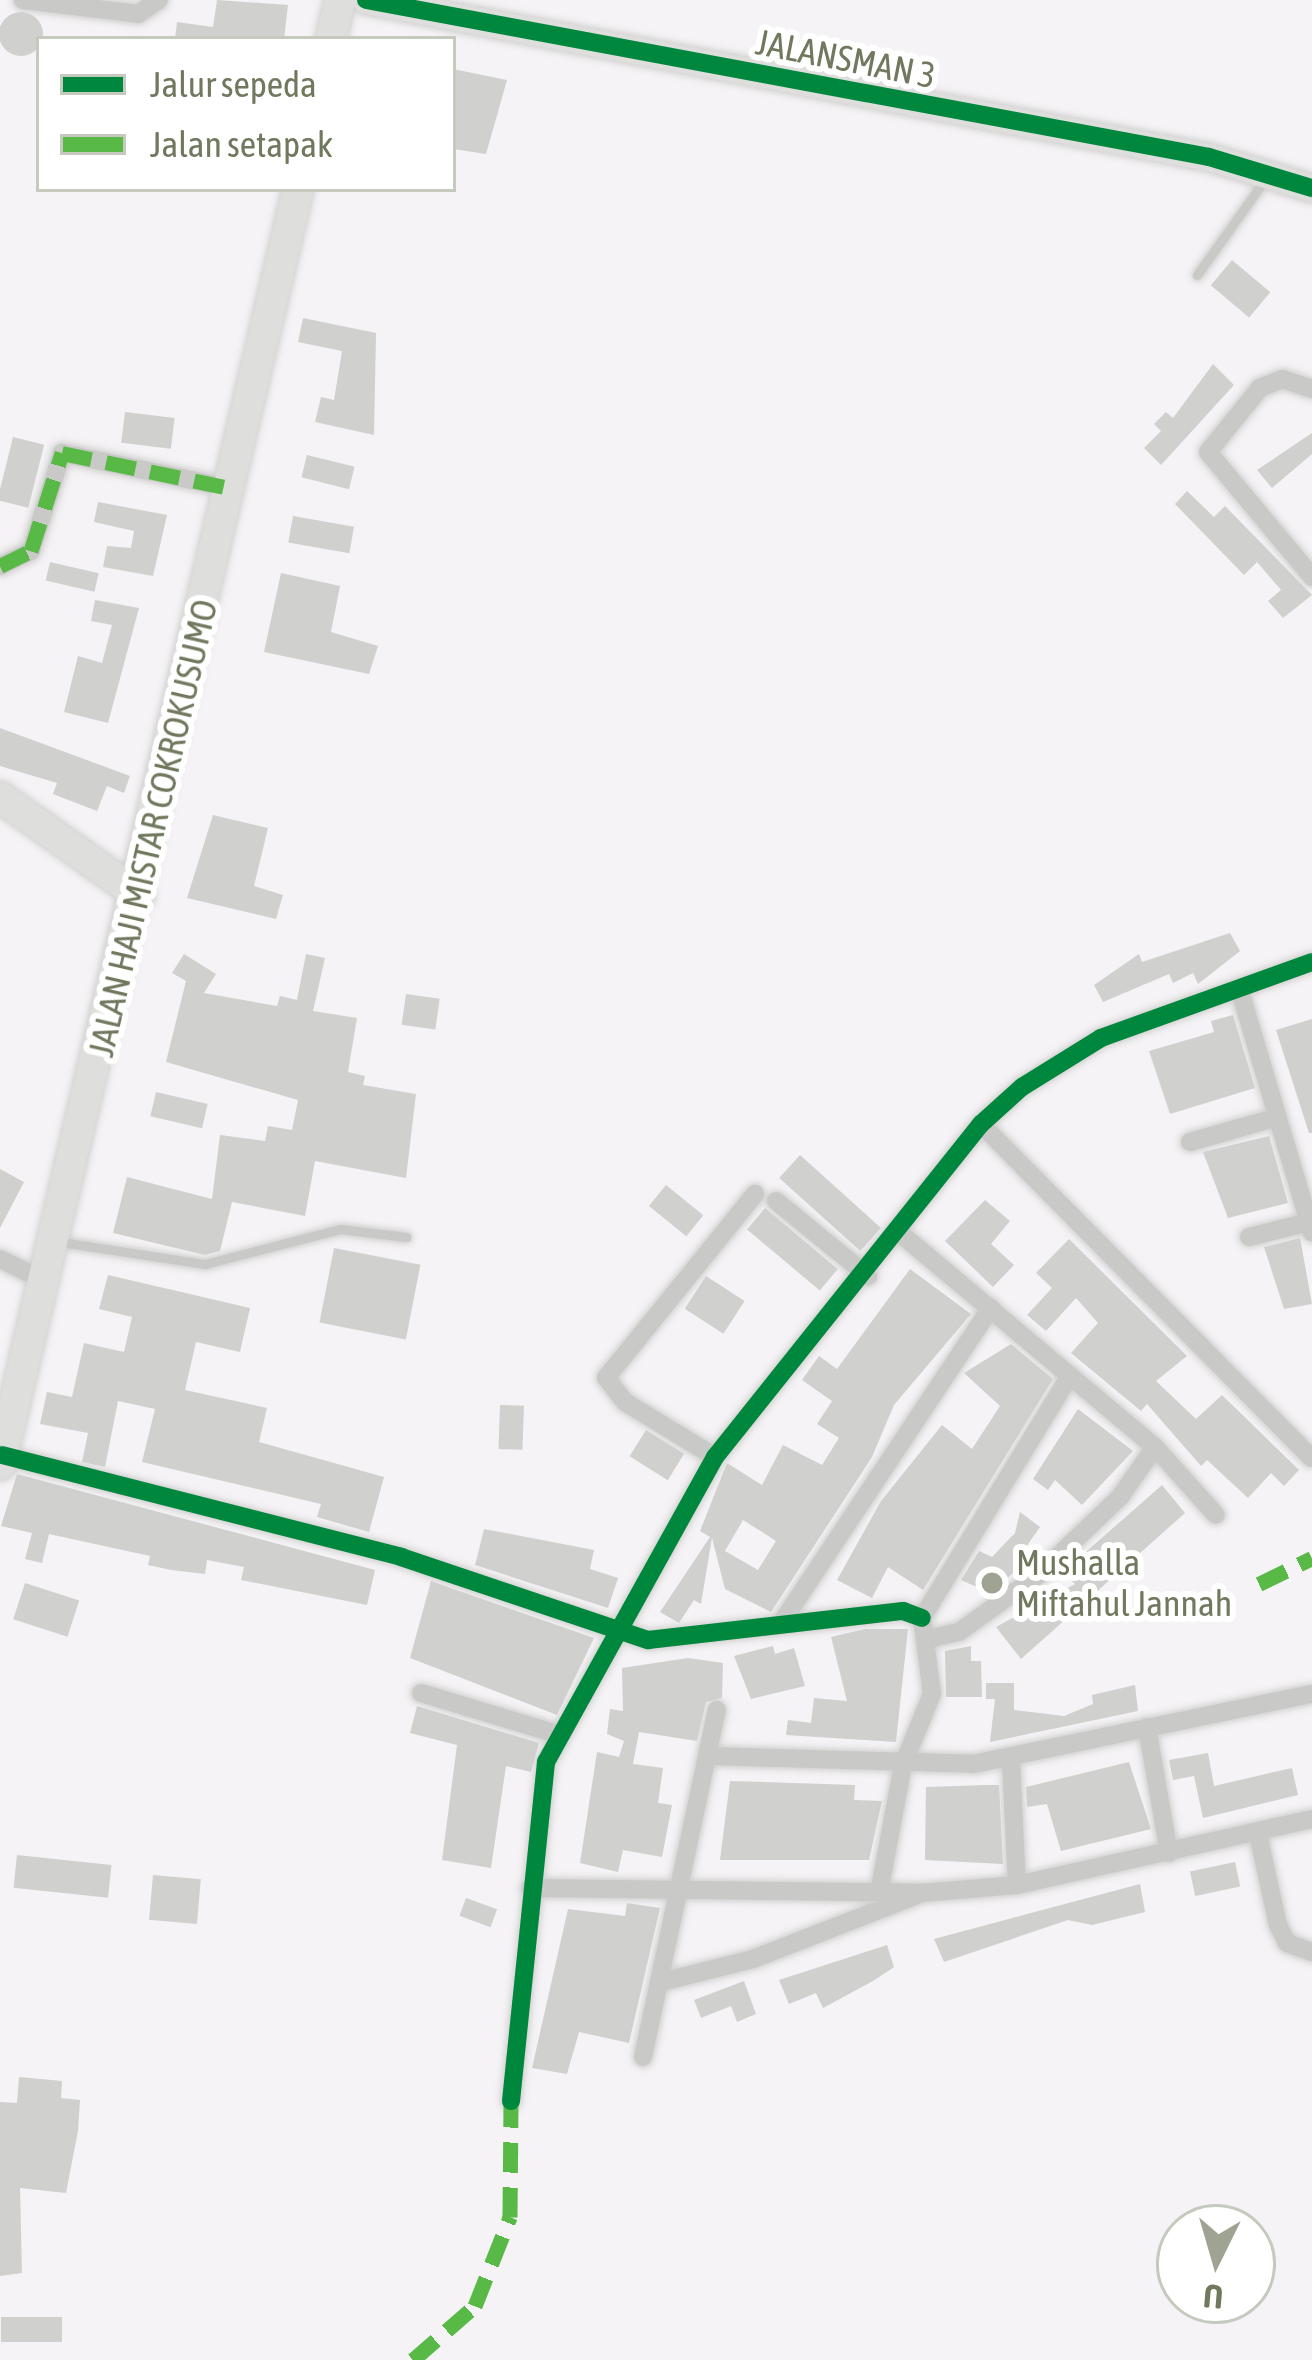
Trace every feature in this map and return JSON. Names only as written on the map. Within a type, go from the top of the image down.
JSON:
[{"type":"main road","points":[[332,36],[340,0]]},
{"type":"main road","name":"JALAN HAJI MISTAR COKROKUSUMO","points":[[1,1460],[7,1397],[55,1240],[140,896],[297,192]]},
{"type":"main road","points":[[0,797],[140,896]]},
{"type":"street","points":[[23,0],[138,14],[159,0]]},
{"type":"street","name":"JALANSMAN 3","points":[[366,0],[1270,174],[1312,188]]},
{"type":"street","points":[[1312,389],[1270,381],[1208,452],[1312,577]]},
{"type":"street","points":[[0,566],[31,551],[62,453],[230,488]]},
{"type":"street","points":[[511,2101],[543,1775],[557,1734],[621,1631],[715,1457],[868,1276],[981,1124],[1101,1038],[1312,962]]},
{"type":"street","points":[[1240,991],[1310,1227],[1249,1238]]},
{"type":"street","points":[[1190,1142],[1278,1117]]},
{"type":"street","points":[[981,1124],[1312,1458]]},
{"type":"street","points":[[715,1457],[625,1402],[606,1378],[755,1194]]},
{"type":"street","points":[[776,1202],[868,1276]]},
{"type":"street","points":[[901,1234],[1156,1447],[1216,1515]]},
{"type":"street","points":[[0,1259],[41,1279]]},
{"type":"street","points":[[780,1625],[991,1308]]},
{"type":"street","points":[[879,1893],[903,1765],[932,1694],[922,1618],[1070,1376]]},
{"type":"street","points":[[928,1639],[959,1632],[1036,1576],[1120,1497],[1156,1447]]},
{"type":"street","points":[[1,1460],[400,1557],[621,1631],[688,1642],[780,1625],[903,1611],[922,1618]]},
{"type":"street","points":[[422,1694],[557,1734]]},
{"type":"street","points":[[710,1756],[903,1765],[1011,1760],[1147,1726],[1312,1694]]},
{"type":"street","points":[[643,2056],[684,1886],[716,1710]]},
{"type":"street","points":[[1147,1726],[1169,1852]]},
{"type":"street","points":[[1011,1760],[1017,1886]]},
{"type":"street","points":[[530,1888],[684,1886],[921,1893],[1017,1886],[1312,1819]]},
{"type":"street","points":[[1258,1834],[1278,1925],[1287,1943],[1312,1952]]},
{"type":"street","points":[[661,1982],[771,1953],[921,1893]]},
{"type":"lane","points":[[1197,274],[1270,174]]},
{"type":"lane","points":[[55,1240],[205,1264],[340,1229],[407,1237]]},
{"type":"building","points":[[217,0],[288,5],[284,36],[175,36],[177,22],[213,27]]},
{"type":"building","points":[[21,12],[37,18],[41,26],[36,50],[21,56],[5,50],[-1,34],[5,18]]},
{"type":"building","points":[[456,70],[507,80],[486,154],[456,149]]},
{"type":"building","points":[[1232,260],[1270,292],[1249,317],[1211,285]]},
{"type":"building","points":[[303,318],[376,333],[374,435],[315,422],[321,397],[334,400],[342,351],[298,342]]},
{"type":"building","points":[[1213,364],[1234,385],[1161,465],[1144,448],[1161,431],[1154,424],[1166,412],[1173,418]]},
{"type":"building","points":[[125,412],[175,418],[171,449],[121,443]]},
{"type":"building","points":[[1312,433],[1312,454],[1272,488],[1257,470]]},
{"type":"building","points":[[13,437],[44,445],[28,508],[0,501]]},
{"type":"building","points":[[307,455],[355,467],[349,489],[301,477]]},
{"type":"building","points":[[1187,491],[1214,517],[1225,506],[1312,595],[1283,618],[1268,601],[1281,590],[1257,562],[1244,575],[1175,504]]},
{"type":"building","points":[[98,502],[167,515],[153,576],[103,567],[107,546],[131,548],[134,531],[94,522]]},
{"type":"building","points":[[293,516],[354,527],[349,553],[288,543]]},
{"type":"building","points":[[50,562],[99,573],[94,592],[46,581]]},
{"type":"building","points":[[281,573],[340,586],[331,632],[378,646],[369,674],[264,652]]},
{"type":"building","points":[[95,600],[139,608],[108,723],[64,712],[78,656],[102,663],[112,625],[91,621]]},
{"type":"building","points":[[0,728],[130,776],[124,793],[107,786],[97,811],[53,794],[57,783],[0,766]]},
{"type":"building","points":[[213,815],[268,828],[254,886],[283,895],[276,919],[187,898]]},
{"type":"building","points":[[1230,933],[1240,951],[1198,984],[1193,973],[1173,983],[1169,974],[1103,1002],[1094,985],[1139,954],[1142,962]]},
{"type":"building","points":[[184,954],[216,974],[204,993],[277,1006],[280,996],[297,1000],[306,954],[325,958],[313,1011],[357,1018],[348,1072],[365,1076],[363,1085],[416,1094],[406,1178],[315,1161],[305,1216],[232,1202],[220,1251],[205,1255],[113,1233],[127,1177],[212,1199],[220,1135],[265,1141],[268,1126],[292,1130],[298,1100],[166,1062],[186,981],[172,973]]},
{"type":"building","points":[[406,994],[440,999],[435,1029],[402,1025]]},
{"type":"building","points":[[1233,1015],[1255,1088],[1170,1114],[1149,1051],[1214,1032],[1211,1021]]},
{"type":"building","points":[[1312,1019],[1312,1133],[1309,1133],[1276,1030]]},
{"type":"building","points":[[156,1092],[208,1104],[202,1128],[150,1116]]},
{"type":"building","points":[[1269,1136],[1288,1203],[1228,1218],[1203,1152]]},
{"type":"building","points":[[800,1155],[881,1228],[860,1251],[779,1178]]},
{"type":"building","points":[[0,1169],[24,1182],[0,1228]]},
{"type":"building","points":[[666,1185],[703,1215],[686,1236],[649,1206]]},
{"type":"building","points":[[985,1200],[1010,1221],[991,1244],[1014,1265],[993,1287],[945,1241]]},
{"type":"building","points":[[765,1208],[838,1269],[820,1291],[747,1229]]},
{"type":"building","points":[[1300,1238],[1312,1304],[1284,1309],[1264,1247]]},
{"type":"building","points":[[1069,1239],[1187,1356],[1156,1381],[1196,1419],[1222,1395],[1299,1470],[1284,1486],[1271,1473],[1248,1498],[1207,1460],[1201,1466],[1147,1404],[1141,1411],[1071,1353],[1098,1323],[1076,1298],[1046,1331],[1027,1315],[1052,1288],[1036,1273]]},
{"type":"building","points":[[334,1248],[420,1265],[406,1339],[319,1323]]},
{"type":"building","points":[[910,1269],[971,1314],[894,1405],[872,1457],[771,1612],[725,1589],[712,1538],[701,1604],[694,1600],[679,1623],[660,1612],[710,1537],[700,1531],[727,1463],[762,1485],[783,1445],[822,1465],[839,1438],[817,1424],[832,1401],[802,1380],[819,1356],[837,1369]],"holes":[[[743,1520],[776,1541],[758,1570],[725,1551]]]},
{"type":"building","points":[[108,1275],[250,1308],[240,1352],[196,1342],[185,1390],[267,1408],[259,1442],[384,1477],[369,1532],[317,1517],[321,1504],[142,1462],[155,1409],[118,1401],[105,1467],[82,1462],[88,1433],[40,1424],[47,1392],[72,1397],[84,1343],[124,1352],[132,1317],[99,1309]]},
{"type":"building","points":[[706,1276],[745,1301],[723,1334],[685,1309]]},
{"type":"building","points":[[1011,1344],[1053,1379],[923,1590],[888,1567],[872,1598],[837,1580],[881,1501],[942,1425],[972,1449],[1000,1406],[964,1373]]},
{"type":"building","points":[[500,1405],[524,1406],[522,1450],[498,1449]]},
{"type":"building","points":[[1078,1409],[1133,1451],[1082,1505],[1055,1480],[1048,1490],[1033,1479]]},
{"type":"building","points":[[646,1430],[684,1454],[668,1480],[630,1456]]},
{"type":"building","points":[[17,1474],[375,1570],[367,1605],[241,1580],[244,1567],[207,1560],[205,1574],[171,1570],[148,1565],[150,1556],[49,1534],[42,1563],[25,1559],[32,1533],[1,1526]]},
{"type":"building","points":[[1162,1485],[1185,1513],[1021,1659],[996,1627],[1075,1584],[1063,1572]]},
{"type":"building","points":[[1020,1512],[1040,1527],[1026,1547],[1034,1555],[990,1593],[961,1580],[979,1551],[992,1557],[1015,1533]]},
{"type":"building","points":[[484,1529],[594,1550],[590,1569],[618,1578],[608,1608],[475,1565]]},
{"type":"building","points":[[431,1581],[594,1638],[557,1715],[410,1658]]},
{"type":"building","points":[[25,1583],[79,1601],[67,1637],[13,1619]]},
{"type":"building","points":[[865,1629],[908,1629],[896,1742],[786,1735],[788,1720],[811,1723],[814,1698],[847,1701],[831,1637]]},
{"type":"building","points":[[773,1646],[775,1654],[794,1648],[805,1686],[751,1699],[734,1656]]},
{"type":"building","points":[[971,1646],[971,1661],[981,1661],[982,1697],[946,1697],[945,1651]]},
{"type":"building","points":[[688,1658],[723,1663],[722,1698],[706,1702],[697,1741],[639,1732],[633,1764],[663,1768],[658,1803],[672,1805],[662,1857],[623,1850],[618,1872],[580,1863],[597,1752],[619,1757],[624,1741],[607,1734],[610,1709],[623,1711],[622,1668]]},
{"type":"building","points":[[986,1683],[1014,1683],[1014,1710],[1064,1716],[1093,1704],[1092,1695],[1135,1685],[1138,1711],[990,1742],[995,1699],[986,1699]]},
{"type":"building","points":[[417,1706],[539,1743],[531,1772],[506,1766],[491,1868],[442,1860],[457,1745],[410,1733]]},
{"type":"building","points":[[1208,1753],[1214,1786],[1292,1768],[1298,1795],[1203,1818],[1194,1776],[1173,1780],[1169,1760]]},
{"type":"building","points":[[1129,1762],[1151,1829],[1061,1851],[1047,1804],[1027,1807],[1026,1787]]},
{"type":"building","points":[[730,1781],[855,1785],[854,1800],[882,1801],[869,1860],[720,1860]]},
{"type":"building","points":[[999,1785],[1003,1864],[925,1860],[926,1787]]},
{"type":"building","points":[[17,1855],[111,1865],[108,1898],[14,1888]]},
{"type":"building","points":[[1235,1862],[1240,1886],[1195,1896],[1190,1872]]},
{"type":"building","points":[[153,1875],[201,1879],[197,1924],[149,1920]]},
{"type":"building","points":[[1140,1884],[1145,1912],[1092,1925],[1068,1920],[944,1962],[934,1939]]},
{"type":"building","points":[[466,1898],[497,1909],[491,1927],[460,1916]]},
{"type":"building","points":[[627,1903],[660,1908],[629,2043],[579,2032],[567,2074],[532,2068],[568,1909],[625,1916]]},
{"type":"building","points":[[887,1945],[894,1967],[873,1981],[823,2008],[816,1993],[789,2004],[779,1980]]},
{"type":"building","points":[[744,1981],[756,2014],[737,2022],[731,2006],[701,2018],[694,2000]]},
{"type":"building","points":[[19,2077],[62,2081],[61,2098],[80,2100],[78,2131],[66,2193],[20,2188],[22,2273],[0,2276],[0,2102],[17,2103]]},
{"type":"building","points":[[1,2317],[62,2317],[62,2342],[1,2342]]},
{"type":"marked path","points":[[0,566],[31,551],[62,453],[230,488]]},
{"type":"marked path","points":[[1259,1584],[1312,1558]]},
{"type":"marked path","points":[[413,2360],[475,2306],[510,2217],[511,2101]]},
{"type":"cycle path","points":[[366,0],[1209,157],[1312,188]]},
{"type":"cycle path","points":[[511,2101],[546,1762],[715,1457],[981,1124],[1022,1087],[1101,1038],[1312,962]]},
{"type":"cycle path","points":[[2,1455],[401,1557],[648,1640],[903,1611],[922,1618]]},
{"type":"place","name":"Mushalla Miftahul Jannah","points":[[992,1583]]}]
